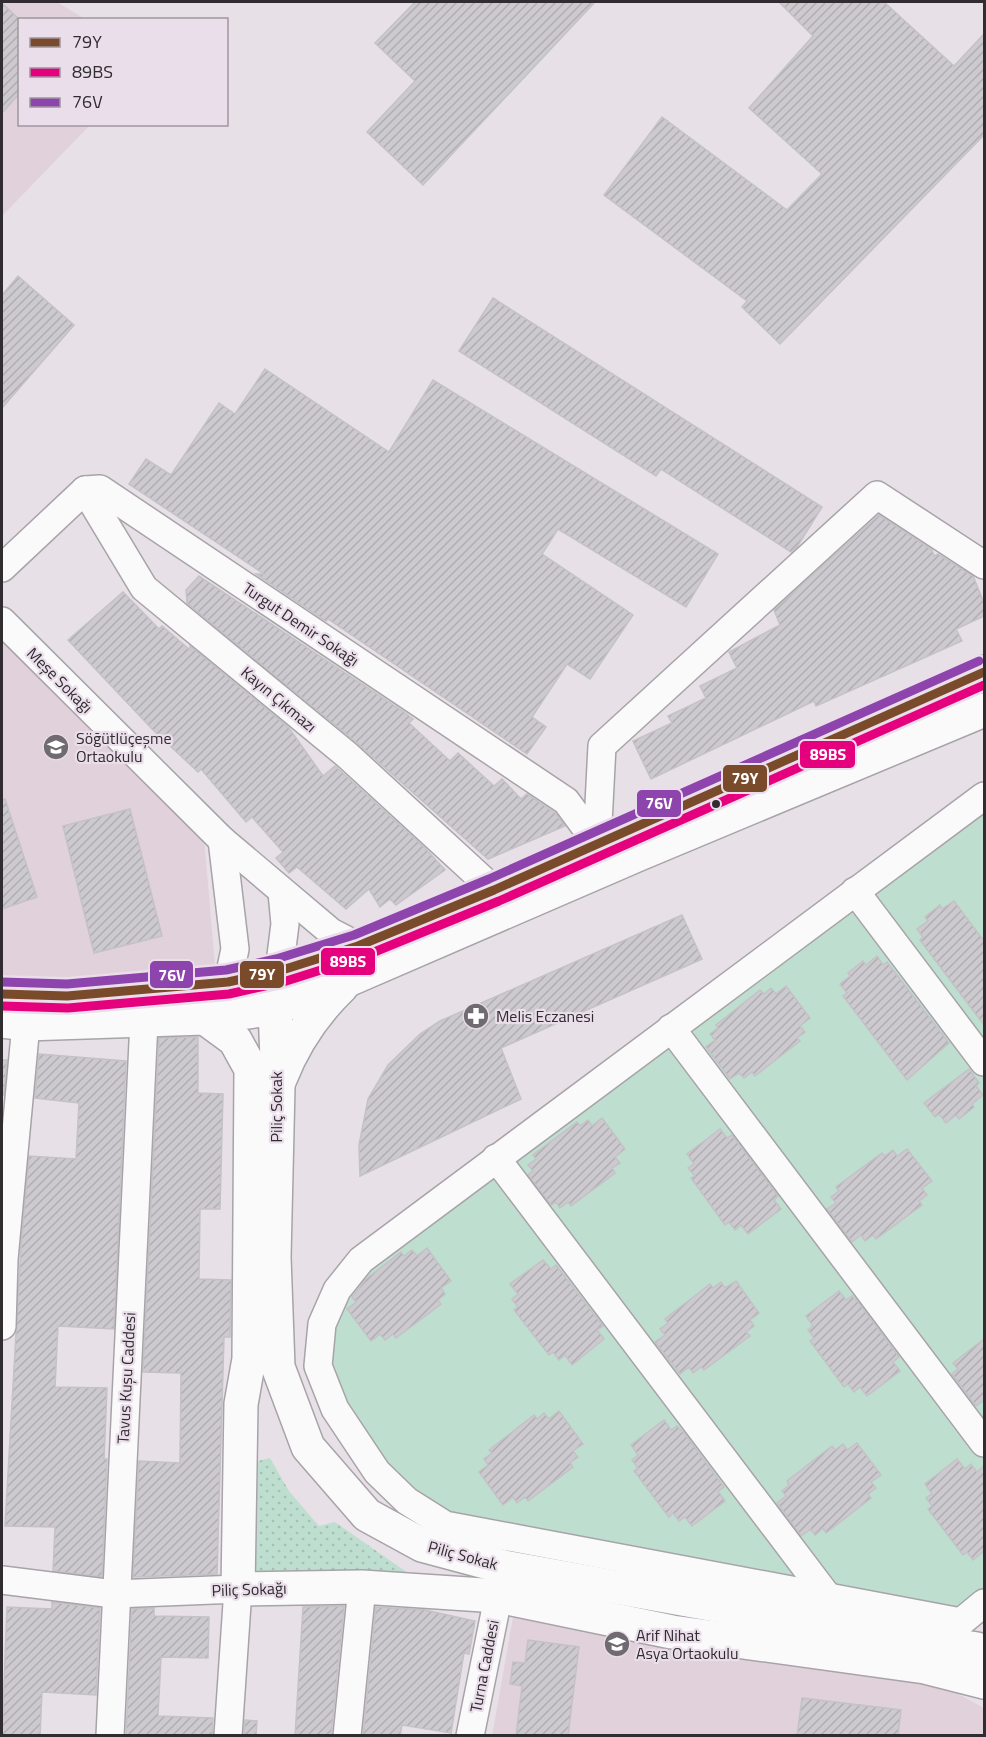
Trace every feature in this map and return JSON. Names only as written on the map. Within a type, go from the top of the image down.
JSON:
[{"type":"street","name":"Turgut Demir Sokağı","points":[[85,490],[100,489],[566,801],[597,843]]},
{"type":"street","points":[[2,568],[85,490]]},
{"type":"street","name":"Kayın Çıkmazı","points":[[85,490],[144,588],[347,755],[494,891]]},
{"type":"street","points":[[597,843],[602,746],[877,495],[984,565]]},
{"type":"street","name":"Meşe Sokağı","points":[[2,621],[222,840],[331,932],[358,946]]},
{"type":"street","points":[[2,994],[67,996],[164,990],[228,982],[279,971],[358,946],[494,891],[984,672]]},
{"type":"street","points":[[2,1326],[14,1023],[205,1018],[275,1008],[350,979],[984,710]]},
{"type":"street","points":[[950,724],[984,735]]},
{"type":"street","points":[[984,796],[361,1260],[337,1290],[322,1324],[318,1366],[335,1409],[377,1472],[407,1501],[445,1525],[961,1622],[984,1603]]},
{"type":"street","points":[[222,840],[235,949],[228,982]]},
{"type":"street","points":[[855,891],[984,1062]]},
{"type":"street","points":[[279,971],[285,924],[282,892]]},
{"type":"street","name":"Piliç Sokak","points":[[279,971],[275,1008],[278,1086],[262,1210],[278,1367],[308,1448],[367,1515],[422,1545],[501,1582],[672,1632],[925,1667],[984,1682]]},
{"type":"street","points":[[278,1086],[289,1055],[305,1028],[326,1002],[350,979]]},
{"type":"street","points":[[228,982],[275,1008]]},
{"type":"street","points":[[205,1018],[236,1040],[251,1069],[262,1210],[249,1359],[241,1404],[238,1589],[228,1736]]},
{"type":"street","name":"Tavus Kuşu Caddesi","points":[[110,1736],[114,1594],[144,1021]]},
{"type":"street","points":[[671,1029],[984,1443]]},
{"type":"street","points":[[496,1158],[828,1597]]},
{"type":"street","points":[[330,1474],[361,1450]]},
{"type":"street","name":"Piliç Sokağı","points":[[2,1580],[114,1594],[501,1582]]},
{"type":"street","name":"Piliç Sokak","points":[[501,1582],[815,1623],[977,1649],[984,1653]]},
{"type":"street","name":"Turna Caddesi","points":[[470,1736],[501,1582]]},
{"type":"street","points":[[347,1736],[362,1587]]},
{"type":"shaded area","points":[[2,2],[57,2],[83,18],[18,18],[18,126],[89,126],[2,216]]},
{"type":"shaded area","name":"Söğütlüçeşme Ortaokulu","points":[[2,638],[204,838],[215,965],[156,980],[2,983]]},
{"type":"shaded area","name":"Arif Nihat Asya Ortaokulu","points":[[515,1606],[938,1683],[984,1708],[984,1735],[492,1736]]},
{"type":"green space","points":[[984,810],[984,1050],[868,897]]},
{"type":"green space","points":[[856,906],[984,1075],[984,1431],[684,1034]]},
{"type":"green space","points":[[673,1042],[984,1453],[984,1588],[958,1609],[829,1584],[510,1163]]},
{"type":"green space","points":[[497,1173],[805,1580],[450,1513],[415,1491],[386,1463],[346,1404],[330,1364],[334,1327],[347,1297],[369,1269]]},
{"type":"green space","points":[[270,1458],[289,1491],[319,1526],[335,1522],[408,1573],[249,1577],[250,1463]]},
{"type":"building","points":[[415,2],[595,2],[423,185],[367,132],[415,81],[375,43]]},
{"type":"building","points":[[779,2],[884,2],[954,66],[984,34],[984,135],[780,344],[742,307],[747,301],[604,195],[662,117],[787,210],[822,174],[749,108],[813,36]]},
{"type":"building","points":[[2,3],[18,18],[18,95],[2,113]]},
{"type":"building","points":[[18,276],[74,325],[2,408],[2,295]]},
{"type":"building","points":[[493,298],[822,507],[797,547],[791,552],[661,469],[656,476],[459,351]]},
{"type":"building","points":[[265,369],[389,452],[433,380],[718,554],[686,607],[558,529],[542,554],[633,615],[590,679],[567,664],[532,717],[546,727],[527,754],[328,619],[326,621],[256,574],[264,574],[129,484],[146,459],[171,475],[219,403],[235,414]]},
{"type":"building","points":[[879,515],[932,550],[934,556],[938,554],[973,576],[984,603],[984,616],[956,629],[962,641],[816,706],[814,701],[651,779],[633,741],[672,723],[668,716],[706,698],[700,686],[737,668],[729,652],[780,625],[774,610]]},
{"type":"building","points":[[199,576],[404,712],[413,719],[409,723],[450,761],[458,753],[494,786],[502,779],[521,799],[527,794],[555,813],[565,826],[488,859],[357,743],[187,603],[186,590]]},
{"type":"building","points":[[123,592],[159,629],[162,626],[190,650],[190,646],[289,728],[323,776],[335,766],[425,848],[445,870],[396,905],[390,899],[380,907],[369,889],[346,909],[297,867],[289,873],[276,858],[283,852],[252,817],[246,822],[201,769],[198,772],[152,729],[68,640]]},
{"type":"building","points":[[5,799],[37,897],[2,909],[2,800]]},
{"type":"building","points":[[130,809],[162,936],[94,953],[63,826]]},
{"type":"building","points":[[954,901],[984,941],[984,1025],[920,940],[923,937],[917,929],[928,921],[925,917],[940,905],[942,909]]},
{"type":"building","points":[[682,915],[702,959],[501,1048],[521,1099],[360,1176],[359,1145],[368,1099],[388,1065],[420,1034],[440,1021]]},
{"type":"building","points":[[877,956],[883,965],[887,962],[949,1043],[907,1080],[843,996],[847,993],[840,984],[850,976],[848,973],[863,961],[866,965]]},
{"type":"building","points":[[786,986],[810,1018],[800,1026],[805,1032],[797,1038],[800,1041],[755,1076],[752,1072],[744,1078],[739,1073],[730,1079],[706,1047],[715,1040],[710,1034],[718,1028],[716,1025],[760,990],[764,994],[771,988],[776,994]]},
{"type":"building","points":[[198,1037],[198,1093],[223,1094],[220,1209],[200,1209],[199,1279],[231,1280],[230,1337],[224,1337],[217,1574],[133,1577],[139,1461],[180,1463],[181,1373],[143,1372],[159,1038]]},
{"type":"building","points":[[39,1054],[126,1061],[114,1329],[58,1326],[55,1387],[107,1388],[104,1459],[107,1459],[102,1577],[53,1571],[55,1527],[5,1526],[21,1246],[29,1156],[76,1159],[79,1103],[35,1098]]},
{"type":"building","points":[[2,1060],[7,1060],[4,1095],[2,1095]]},
{"type":"building","points":[[969,1069],[979,1083],[976,1086],[983,1095],[972,1104],[974,1107],[959,1119],[956,1115],[946,1123],[939,1114],[935,1117],[924,1103]]},
{"type":"building","points":[[602,1118],[625,1149],[615,1157],[620,1163],[612,1168],[615,1173],[571,1206],[568,1202],[560,1208],[556,1202],[551,1205],[528,1175],[533,1171],[528,1165],[536,1159],[533,1155],[577,1122],[580,1126],[588,1120],[592,1126]]},
{"type":"building","points":[[720,1129],[727,1138],[732,1135],[778,1196],[774,1200],[781,1209],[748,1234],[741,1225],[735,1230],[729,1222],[725,1225],[691,1178],[695,1176],[688,1168],[694,1164],[687,1154]]},
{"type":"building","points":[[907,1149],[932,1181],[922,1188],[927,1195],[919,1201],[922,1205],[876,1239],[873,1235],[865,1241],[861,1235],[852,1242],[827,1209],[836,1203],[831,1197],[839,1191],[836,1187],[882,1153],[885,1156],[893,1150],[897,1156]]},
{"type":"building","points":[[427,1248],[451,1281],[441,1288],[445,1294],[438,1300],[441,1304],[396,1338],[393,1334],[385,1340],[380,1334],[371,1341],[347,1309],[356,1302],[352,1297],[366,1279],[401,1252],[404,1256],[412,1250],[417,1256]]},
{"type":"building","points":[[543,1260],[551,1269],[556,1265],[603,1326],[597,1330],[604,1339],[572,1365],[565,1355],[559,1360],[553,1352],[549,1355],[514,1310],[518,1307],[512,1299],[518,1294],[510,1284]]},
{"type":"building","points":[[736,1281],[759,1313],[750,1320],[754,1326],[746,1332],[750,1336],[704,1370],[701,1367],[693,1373],[689,1367],[680,1374],[655,1342],[665,1335],[660,1329],[668,1323],[665,1319],[710,1284],[713,1288],[721,1282],[725,1288]]},
{"type":"building","points":[[839,1291],[846,1300],[852,1296],[859,1303],[899,1357],[893,1362],[900,1371],[867,1396],[860,1387],[854,1392],[848,1384],[844,1387],[810,1341],[814,1338],[808,1330],[813,1326],[806,1316]]},
{"type":"building","points":[[984,1339],[984,1400],[976,1406],[952,1374],[958,1369],[953,1363]]},
{"type":"building","points":[[559,1411],[583,1444],[573,1451],[578,1457],[570,1463],[573,1467],[528,1501],[525,1497],[517,1503],[513,1497],[503,1505],[479,1472],[488,1465],[484,1459],[492,1453],[489,1450],[534,1415],[537,1419],[544,1413],[549,1419]]},
{"type":"building","points":[[664,1420],[671,1430],[677,1426],[684,1433],[724,1487],[718,1491],[725,1501],[692,1526],[685,1517],[679,1521],[673,1513],[669,1517],[634,1471],[638,1468],[632,1460],[638,1455],[631,1445]]},
{"type":"building","points":[[857,1443],[881,1475],[871,1482],[876,1488],[868,1494],[871,1498],[826,1533],[823,1528],[815,1535],[811,1529],[801,1536],[777,1503],[786,1496],[782,1491],[789,1485],[787,1481],[832,1446],[835,1450],[843,1444],[847,1450]]},
{"type":"building","points":[[957,1459],[965,1469],[971,1464],[977,1472],[984,1466],[984,1551],[973,1560],[967,1552],[963,1555],[928,1509],[932,1506],[926,1498],[932,1494],[925,1484]]},
{"type":"building","points":[[52,1602],[100,1608],[96,1695],[42,1692],[40,1736],[2,1736],[7,1607],[52,1609]]},
{"type":"building","points":[[344,1606],[331,1736],[295,1736],[303,1607]]},
{"type":"building","points":[[376,1607],[425,1610],[475,1621],[469,1654],[464,1653],[451,1733],[402,1725],[400,1736],[363,1736]]},
{"type":"building","points":[[154,1608],[154,1616],[209,1617],[208,1658],[161,1657],[158,1716],[213,1718],[212,1736],[126,1736],[132,1609]]},
{"type":"building","points":[[528,1640],[579,1647],[568,1736],[516,1736],[522,1686],[510,1684],[513,1662],[525,1663]]},
{"type":"building","points":[[802,1698],[901,1710],[898,1736],[797,1736]]},
{"type":"building","points":[[245,1720],[257,1721],[256,1736],[244,1736]]},
{"type":"transit line","name":"76V","points":[[2,982],[67,984],[226,970],[276,959],[354,935],[489,879],[979,661]]},
{"type":"transit line","name":"79Y","points":[[2,994],[67,996],[228,982],[279,971],[358,946],[494,890],[984,672]]},
{"type":"transit line","name":"89BS","points":[[2,1006],[68,1008],[229,994],[283,982],[362,957],[499,901],[984,685]]},
{"type":"place","name":"Söğütlüçeşme Ortaokulu","points":[[56,747]]},
{"type":"place","name":"Melis Eczanesi","points":[[476,1016]]},
{"type":"place","name":"Arif Nihat Asya Ortaokulu","points":[[617,1644]]}]
